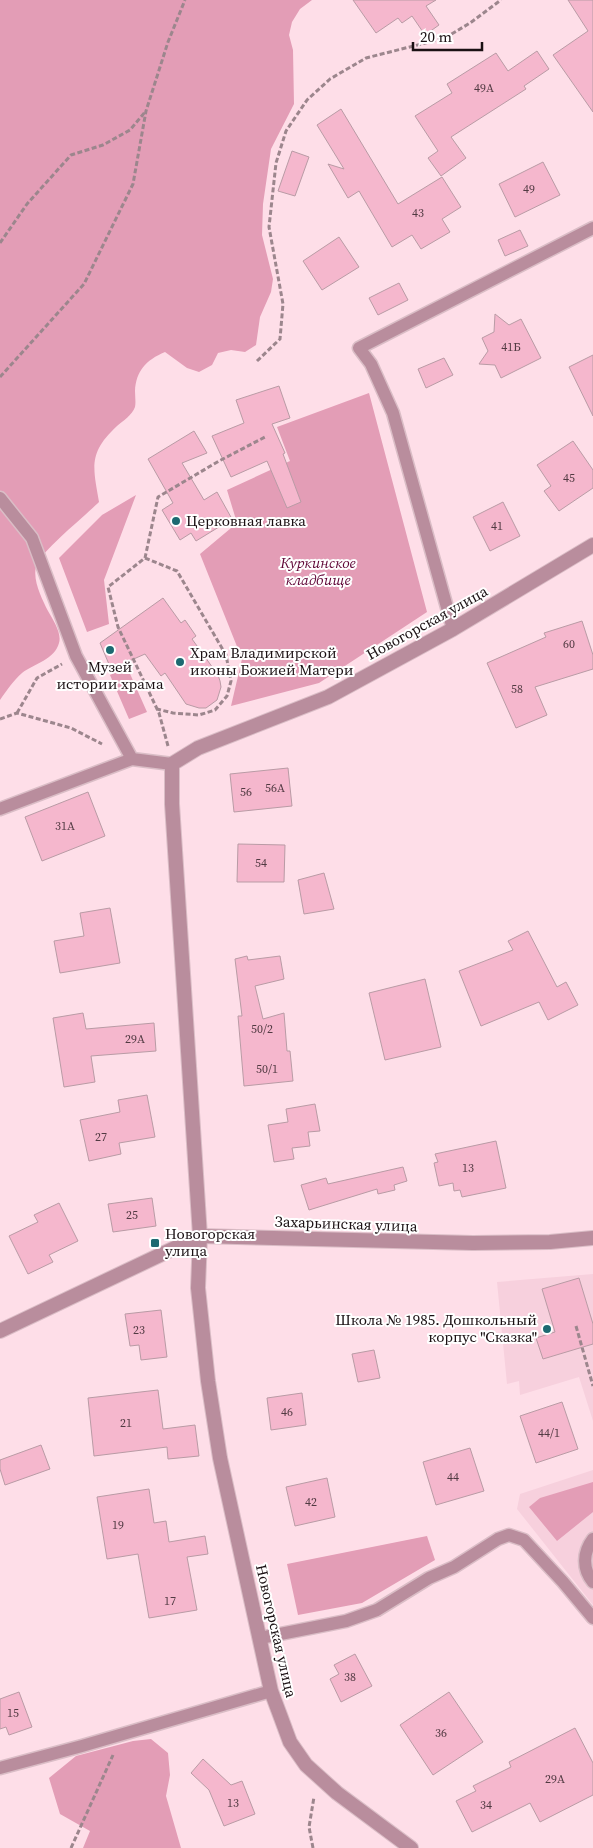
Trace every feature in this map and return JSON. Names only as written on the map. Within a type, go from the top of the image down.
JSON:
[{"type":"street","name":"Новогорская улица","points":[[410,1848],[320,1778],[306,1765],[290,1742],[271,1690],[220,1458],[208,1380],[198,1288],[200,1236],[172,804],[172,764],[198,748],[328,696],[453,629],[593,545]]},
{"type":"street","name":"Захарьинская улица","points":[[0,1331],[200,1236],[473,1243],[550,1242],[593,1238]]},
{"type":"lane","points":[[453,629],[392,413],[371,364],[359,348],[593,228]]},
{"type":"lane","points":[[1,500],[32,538],[76,656],[132,759]]},
{"type":"lane","points":[[0,809],[132,759],[172,764]]},
{"type":"lane","points":[[260,1638],[346,1621],[377,1610],[429,1578],[454,1567],[498,1539],[509,1535],[524,1540],[593,1618]]},
{"type":"lane","points":[[593,1539],[587,1547],[584,1561],[589,1577],[593,1582]]},
{"type":"lane","points":[[0,1768],[271,1690]]},
{"type":"path","points":[[0,377],[84,284],[133,184],[146,111],[168,42],[185,0]]},
{"type":"path","points":[[257,361],[280,339],[283,304],[269,227],[276,163],[286,131],[307,100],[330,79],[366,58],[445,38],[501,0]]},
{"type":"path","points":[[0,243],[27,204],[71,155],[102,145],[130,130],[146,111]]},
{"type":"path","points":[[172,764],[157,709],[118,627],[108,587],[145,558],[158,497],[219,461],[267,436]]},
{"type":"path","points":[[145,558],[177,571],[226,655],[231,681],[227,696],[215,710],[199,715],[172,713],[157,709]]},
{"type":"path","points":[[17,713],[37,678],[76,656]]},
{"type":"path","points":[[0,719],[17,713],[71,728],[132,759]]},
{"type":"path","points":[[576,1326],[593,1386]]},
{"type":"path","points":[[71,1848],[123,1734]]},
{"type":"path","points":[[313,1848],[309,1827],[320,1778]]},
{"type":"shaded area","name":"Школа № 1985. Дошкольный корпус \"Сказка\"","points":[[593,1274],[593,1421],[579,1377],[520,1395],[519,1381],[507,1384],[497,1282]]},
{"type":"shaded area","points":[[593,1470],[593,1605],[517,1509],[520,1494]]},
{"type":"green space","points":[[0,0],[312,0],[300,9],[292,22],[289,35],[293,50],[294,104],[271,149],[263,204],[262,235],[273,279],[271,292],[260,317],[256,345],[245,352],[231,350],[218,353],[212,365],[199,372],[187,368],[165,352],[152,359],[143,367],[137,378],[134,410],[101,444],[97,453],[94,470],[99,502],[56,542],[37,564],[36,582],[60,639],[57,649],[49,657],[22,673],[0,700]]},
{"type":"green space","name":"Куркинское кладбище","points":[[369,393],[427,612],[319,683],[231,706],[242,659],[200,554],[237,523],[227,490],[290,461],[277,427]]},
{"type":"green space","points":[[136,495],[104,580],[109,624],[87,632],[59,558],[102,515]]},
{"type":"green space","points":[[127,667],[147,712],[129,719],[110,675]]},
{"type":"green space","points":[[593,1482],[593,1512],[557,1541],[529,1507],[540,1498]]},
{"type":"green space","points":[[427,1536],[435,1560],[362,1603],[298,1615],[287,1564]]},
{"type":"green space","points":[[151,1739],[168,1753],[170,1775],[166,1796],[181,1848],[83,1848],[90,1831],[60,1814],[49,1778],[76,1756],[133,1741]]},
{"type":"building","points":[[353,0],[436,0],[426,6],[439,25],[425,35],[412,16],[402,23],[398,18],[376,33]]},
{"type":"building","points":[[568,0],[593,0],[593,112],[553,55],[588,31]]},
{"type":"building","points":[[537,51],[549,69],[524,86],[526,89],[451,137],[466,158],[441,176],[428,158],[438,151],[415,116],[452,93],[447,84],[496,53],[508,71]]},
{"type":"building","points":[[341,109],[398,204],[442,177],[461,207],[442,219],[450,232],[421,249],[412,235],[392,247],[359,191],[348,198],[328,164],[344,169],[317,125]]},
{"type":"building","points":[[292,151],[309,157],[295,196],[278,191]]},
{"type":"building","points":[[543,162],[560,195],[515,217],[499,184]]},
{"type":"building","points":[[520,230],[528,246],[505,256],[498,240]]},
{"type":"building","points":[[339,237],[359,267],[322,290],[303,261]]},
{"type":"building","points":[[399,283],[408,300],[378,315],[369,298]]},
{"type":"building","points":[[495,314],[509,325],[521,319],[541,358],[501,378],[495,365],[479,364],[488,351],[482,338],[494,332]]},
{"type":"building","points":[[593,355],[593,416],[569,367]]},
{"type":"building","points":[[444,358],[453,375],[426,388],[418,369]]},
{"type":"building","points":[[279,386],[290,418],[272,424],[285,453],[283,454],[301,502],[287,508],[267,461],[231,477],[212,436],[244,423],[236,400]]},
{"type":"building","points":[[194,431],[207,453],[182,463],[204,500],[217,492],[232,519],[196,541],[191,533],[180,540],[162,510],[173,503],[148,459]]},
{"type":"building","points":[[573,441],[593,470],[593,488],[559,511],[544,491],[551,486],[537,465]]},
{"type":"building","points":[[503,502],[520,536],[490,551],[473,517]]},
{"type":"building","name":"Храм Владимирской иконы Божией Матери","points":[[163,598],[181,623],[185,620],[196,636],[192,639],[218,675],[221,687],[217,700],[206,708],[186,704],[165,673],[161,676],[145,654],[111,669],[100,643]]},
{"type":"building","points":[[582,621],[593,655],[593,669],[535,687],[547,715],[516,728],[487,663],[546,637],[544,633]]},
{"type":"building","points":[[288,768],[292,806],[234,812],[230,774]]},
{"type":"building","points":[[88,792],[105,836],[42,861],[25,817]]},
{"type":"building","points":[[238,844],[285,845],[284,882],[237,882]]},
{"type":"building","points":[[324,873],[334,909],[304,914],[298,880]]},
{"type":"building","points":[[110,908],[120,963],[60,973],[54,941],[84,936],[80,913]]},
{"type":"building","points":[[528,931],[557,987],[566,982],[578,1005],[548,1020],[539,1002],[481,1026],[459,971],[513,950],[508,941]]},
{"type":"building","points":[[247,956],[248,960],[280,956],[284,979],[255,986],[263,1019],[284,1013],[287,1051],[290,1051],[293,1081],[244,1086],[238,1016],[242,1016],[235,959]]},
{"type":"building","points":[[425,979],[441,1047],[385,1060],[369,993]]},
{"type":"building","points":[[83,1013],[86,1029],[154,1023],[156,1051],[91,1056],[95,1082],[64,1087],[53,1018]]},
{"type":"building","points":[[147,1095],[155,1137],[119,1143],[121,1154],[89,1161],[80,1120],[120,1112],[118,1100]]},
{"type":"building","points":[[315,1104],[320,1131],[308,1132],[310,1146],[292,1148],[294,1159],[274,1162],[268,1125],[288,1122],[286,1109]]},
{"type":"building","points":[[496,1141],[506,1188],[462,1197],[460,1190],[454,1191],[453,1183],[439,1186],[434,1163],[438,1162],[435,1154]]},
{"type":"building","points":[[403,1167],[407,1181],[394,1185],[395,1190],[378,1194],[377,1189],[309,1210],[301,1185],[326,1178],[328,1184]]},
{"type":"building","points":[[152,1198],[156,1226],[113,1232],[108,1204]]},
{"type":"building","points":[[59,1203],[78,1241],[49,1255],[53,1262],[28,1274],[9,1236],[38,1222],[34,1215]]},
{"type":"building","points":[[579,1278],[593,1324],[593,1344],[543,1359],[536,1338],[555,1332],[542,1289]]},
{"type":"building","points":[[161,1310],[167,1357],[141,1360],[139,1345],[130,1346],[125,1314]]},
{"type":"building","points":[[374,1350],[380,1378],[358,1382],[352,1354]]},
{"type":"building","points":[[158,1390],[163,1429],[195,1425],[199,1456],[168,1459],[167,1447],[94,1456],[88,1398]]},
{"type":"building","points":[[302,1393],[306,1425],[271,1430],[267,1398]]},
{"type":"building","points":[[562,1402],[578,1449],[536,1463],[520,1416]]},
{"type":"building","points":[[41,1445],[50,1469],[5,1485],[0,1469],[0,1460]]},
{"type":"building","points":[[470,1448],[484,1491],[436,1505],[423,1462]]},
{"type":"building","points":[[327,1478],[335,1517],[295,1526],[286,1487]]},
{"type":"building","points":[[149,1489],[154,1523],[166,1521],[169,1542],[205,1536],[208,1554],[187,1557],[197,1610],[149,1618],[138,1554],[107,1559],[97,1497]]},
{"type":"building","points":[[355,1654],[372,1686],[341,1702],[330,1679],[339,1674],[334,1665]]},
{"type":"building","points":[[19,1692],[32,1727],[9,1735],[6,1727],[0,1729],[0,1699]]},
{"type":"building","points":[[449,1692],[483,1742],[433,1775],[400,1725]]},
{"type":"building","points":[[575,1728],[593,1763],[593,1795],[540,1822],[530,1803],[472,1832],[456,1801],[476,1791],[473,1786],[511,1767],[509,1762]]},
{"type":"building","points":[[203,1759],[231,1785],[242,1781],[255,1814],[224,1826],[209,1790],[191,1773]]},
{"type":"place","name":"Церковная лавка","points":[[176,521]]},
{"type":"place","name":"Музей истории храма","points":[[110,650]]},
{"type":"place","name":"Храм Владимирской иконы Божией Матери","points":[[180,662]]},
{"type":"place","name":"Новогорская улица","points":[[155,1243]]},
{"type":"place","name":"Школа № 1985. Дошкольный корпус \"Сказка\"","points":[[547,1329]]}]
